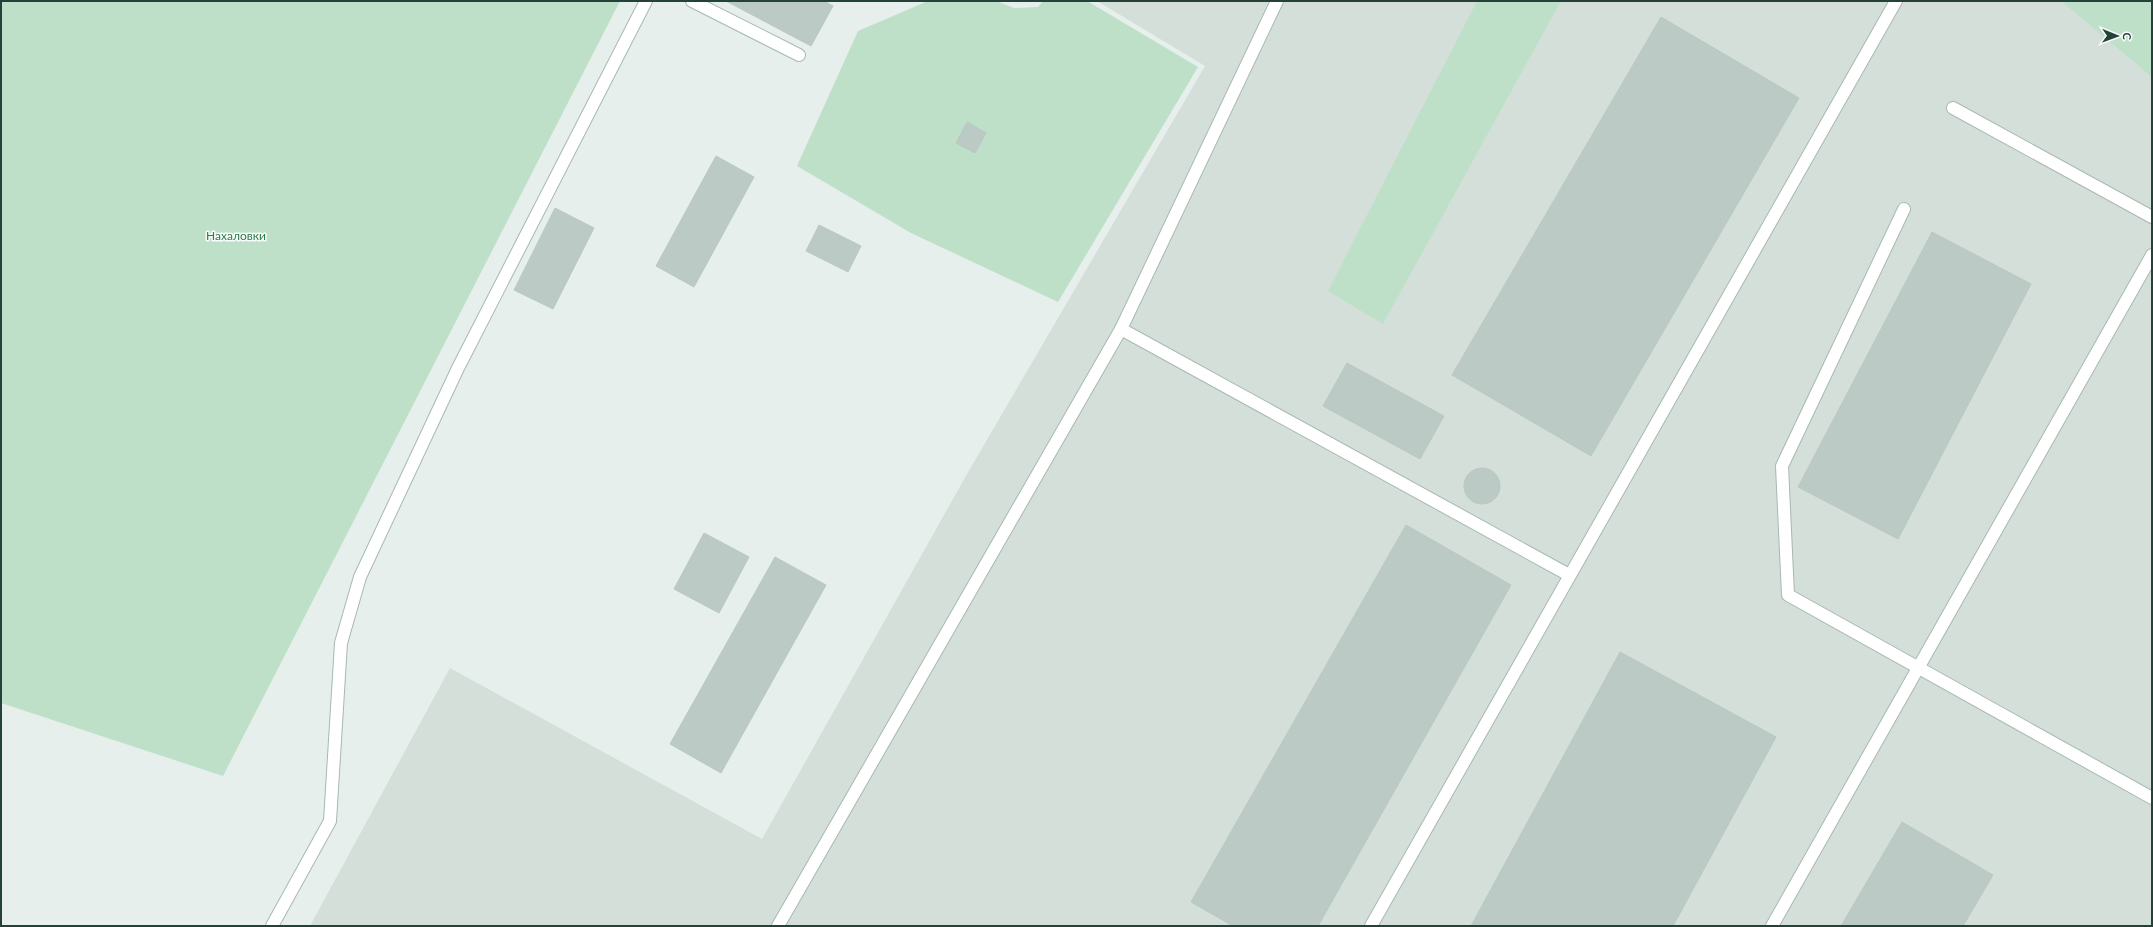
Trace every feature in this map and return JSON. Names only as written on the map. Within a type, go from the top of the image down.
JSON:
[{"type":"street","points":[[272,926],[330,821],[341,643],[360,577],[458,368],[646,1]]},
{"type":"street","points":[[692,1],[799,55]]},
{"type":"street","points":[[778,926],[1121,329],[1277,1]]},
{"type":"street","points":[[1371,926],[1896,1]]},
{"type":"street","points":[[1953,108],[2152,217]]},
{"type":"street","points":[[1904,209],[1782,466],[1788,595],[2152,798]]},
{"type":"street","points":[[1772,926],[2152,255]]},
{"type":"street","points":[[1121,329],[1570,576]]},
{"type":"shaded area","points":[[1097,1],[2152,1],[2152,926],[310,926],[450,668],[762,839],[967,474],[1205,66]]},
{"type":"green space","name":"Нахаловки","points":[[1,1],[620,1],[223,776],[1,703]]},
{"type":"green space","points":[[928,1],[996,1],[1014,8],[1038,7],[1043,1],[1087,1],[1198,67],[1058,302],[911,233],[797,166],[858,31]]},
{"type":"green space","points":[[1477,1],[1561,1],[1383,324],[1328,291]]},
{"type":"green space","points":[[2061,1],[2152,1],[2152,77]]},
{"type":"building","points":[[726,1],[824,1],[833,6],[811,46]]},
{"type":"building","points":[[1661,17],[1799,98],[1591,456],[1452,375]]},
{"type":"building","points":[[967,122],[986,133],[975,153],[956,143]]},
{"type":"building","points":[[716,156],[754,177],[694,287],[656,266]]},
{"type":"building","points":[[555,208],[594,228],[553,309],[514,290]]},
{"type":"building","points":[[819,225],[861,246],[848,272],[806,251]]},
{"type":"building","points":[[1932,232],[2031,284],[1898,539],[1798,487]]},
{"type":"building","points":[[1347,363],[1444,416],[1420,459],[1323,406]]},
{"type":"building","points":[[1486,468],[1495,473],[1499,479],[1499,493],[1495,499],[1486,504],[1478,504],[1469,499],[1465,493],[1464,482],[1469,473],[1475,469]]},
{"type":"building","points":[[1406,525],[1511,585],[1318,926],[1233,926],[1191,902]]},
{"type":"building","points":[[704,533],[749,557],[719,613],[674,589]]},
{"type":"building","points":[[775,557],[826,585],[721,773],[670,744]]},
{"type":"building","points":[[1620,652],[1776,737],[1673,926],[1471,926]]},
{"type":"building","points":[[1902,822],[1993,875],[1963,926],[1841,926]]}]
